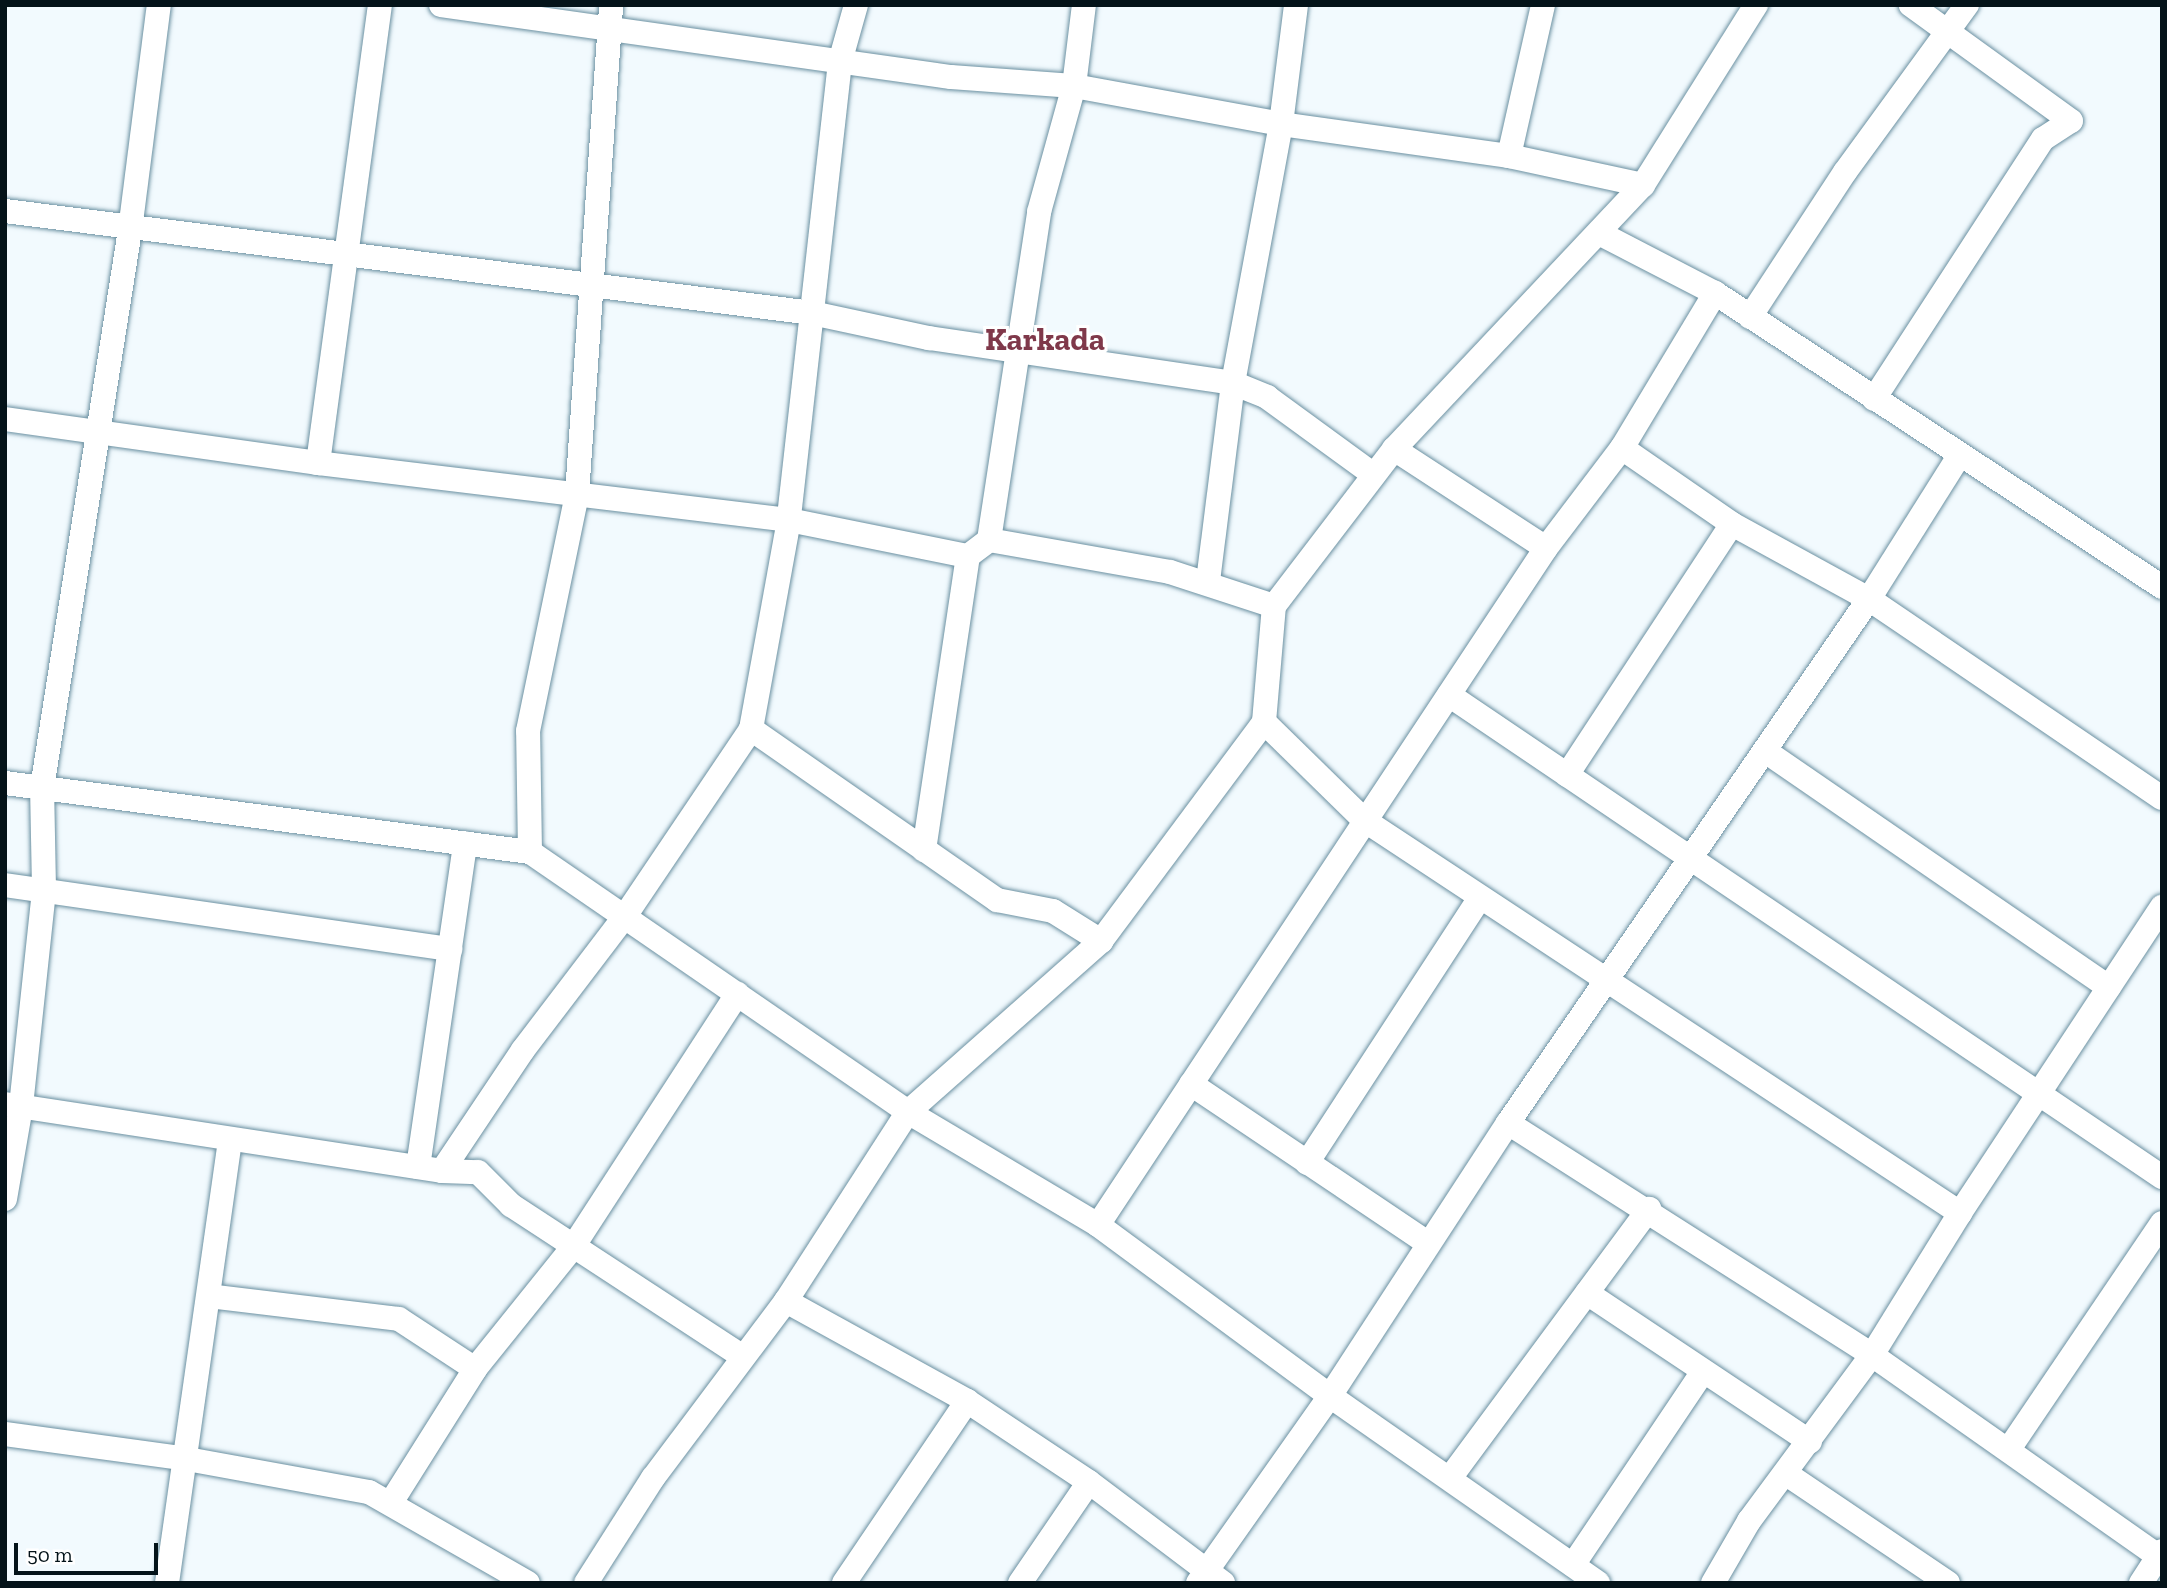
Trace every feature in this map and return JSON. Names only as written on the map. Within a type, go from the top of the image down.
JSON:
[{"type":"street","points":[[5,1199],[13,1105],[44,889],[42,788],[96,432],[130,230],[159,5]]},
{"type":"street","points":[[318,463],[380,5]]},
{"type":"street","points":[[441,5],[610,16],[840,62],[951,77],[1074,86],[1282,124],[1509,156],[1643,185]]},
{"type":"street","points":[[430,1169],[625,916],[751,729],[789,520],[822,193],[840,62],[856,5]]},
{"type":"street","points":[[924,850],[968,556],[989,540],[1039,212],[1074,86],[1084,5]]},
{"type":"street","points":[[1208,581],[1233,383],[1282,124],[1296,5]]},
{"type":"street","points":[[1509,156],[1543,5]]},
{"type":"street","points":[[586,1583],[653,1478],[742,1356],[786,1301],[908,1112],[1101,941],[1264,722],[1274,606],[1394,449],[1601,234],[1643,185],[1756,5]]},
{"type":"street","points":[[1874,399],[2043,139],[2071,121],[1912,5]]},
{"type":"street","points":[[1750,317],[1845,172],[1950,32],[1967,5]]},
{"type":"street","points":[[530,852],[528,731],[577,494],[610,16]]},
{"type":"street","points":[[5,211],[130,230],[812,313],[929,338],[1233,383],[1267,397],[1374,475]]},
{"type":"street","points":[[1601,234],[1715,293],[1959,456],[2095,539],[2162,587]]},
{"type":"street","points":[[1098,1224],[1546,548],[1622,448],[1715,293]]},
{"type":"street","points":[[5,419],[318,463],[789,520],[968,556]]},
{"type":"street","points":[[1622,448],[1732,524],[1869,599],[2162,798]]},
{"type":"street","points":[[1394,449],[1546,548]]},
{"type":"street","points":[[786,1301],[968,1401],[1089,1482],[1209,1579],[1508,1123],[1869,599],[1959,456]]},
{"type":"street","points":[[1567,775],[1732,524]]},
{"type":"street","points":[[989,540],[1208,581],[1274,606]]},
{"type":"street","points":[[1449,695],[2162,1177]]},
{"type":"street","points":[[1264,722],[1364,820],[1960,1213]]},
{"type":"street","points":[[751,729],[997,900],[1053,911],[1101,941]]},
{"type":"street","points":[[1765,751],[2109,987]]},
{"type":"street","points":[[5,783],[530,852],[908,1112],[1098,1224],[1330,1396],[1598,1583]]},
{"type":"street","points":[[430,1169],[450,949],[465,844]]},
{"type":"street","points":[[5,885],[450,949]]},
{"type":"street","points":[[1307,1163],[1480,898]]},
{"type":"street","points":[[1713,1583],[1749,1521],[1788,1475],[1872,1356],[1960,1213],[2162,907]]},
{"type":"street","points":[[391,1501],[475,1369],[573,1247],[737,994]]},
{"type":"street","points":[[1191,1084],[1428,1243]]},
{"type":"street","points":[[13,1105],[430,1169],[478,1172],[511,1205],[742,1356]]},
{"type":"street","points":[[1508,1123],[1649,1209],[1872,1356],[2161,1556],[2141,1583]]},
{"type":"street","points":[[167,1583],[187,1459],[230,1139]]},
{"type":"street","points":[[1450,1478],[1649,1209]]},
{"type":"street","points":[[2009,1449],[2162,1223]]},
{"type":"street","points":[[1587,1293],[1702,1373],[1810,1442]]},
{"type":"street","points":[[209,1296],[390,1317],[475,1369]]},
{"type":"street","points":[[1573,1565],[1702,1373]]},
{"type":"street","points":[[844,1583],[968,1401]]},
{"type":"street","points":[[5,1434],[187,1459],[344,1485],[391,1501],[528,1583]]},
{"type":"street","points":[[1788,1475],[1948,1583]]},
{"type":"street","points":[[1020,1583],[1089,1482]]},
{"type":"district","name":"Karkada","points":[[1045,339]]}]
